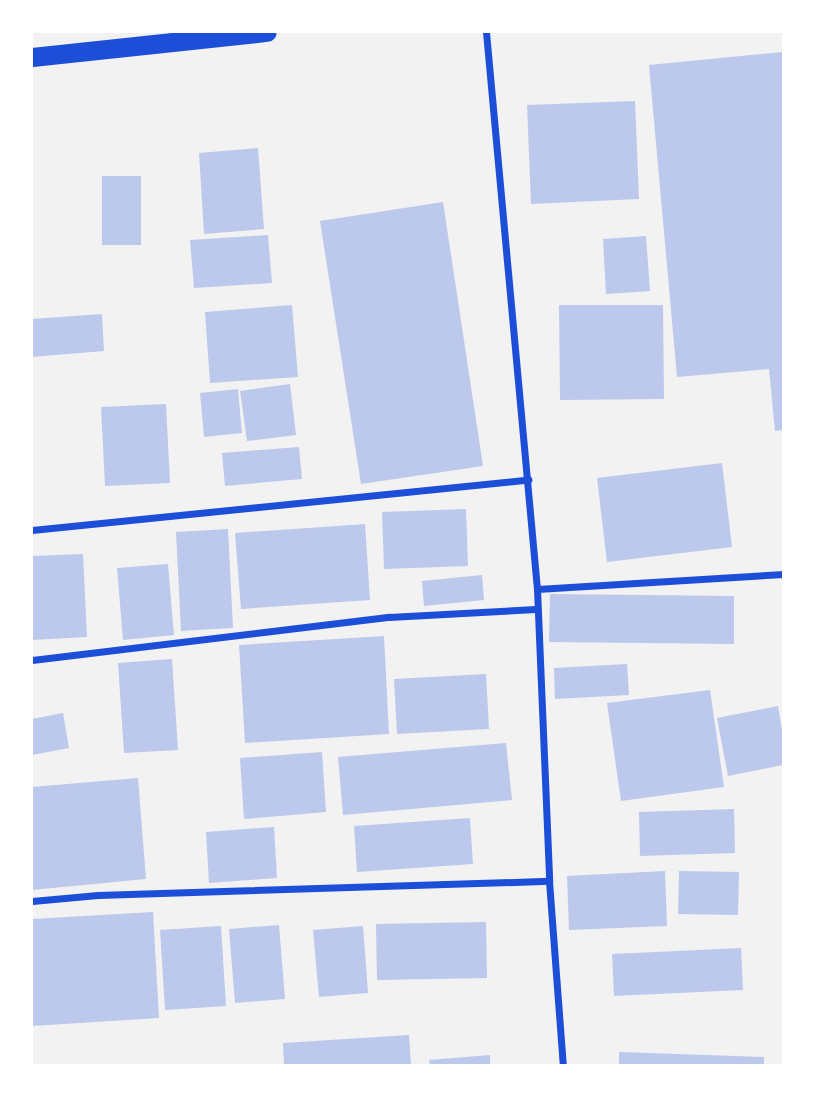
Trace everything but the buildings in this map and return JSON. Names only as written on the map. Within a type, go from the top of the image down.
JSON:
[{"type":"highway","points":[[32,57],[267,32]]},
{"type":"street","points":[[486,32],[537,589],[549,881],[563,1066]]},
{"type":"street","points":[[32,530],[528,480]]},
{"type":"street","points":[[537,589],[783,574]]},
{"type":"street","points":[[32,660],[389,617],[536,609]]},
{"type":"street","points":[[32,901],[112,895],[549,881]]}]
